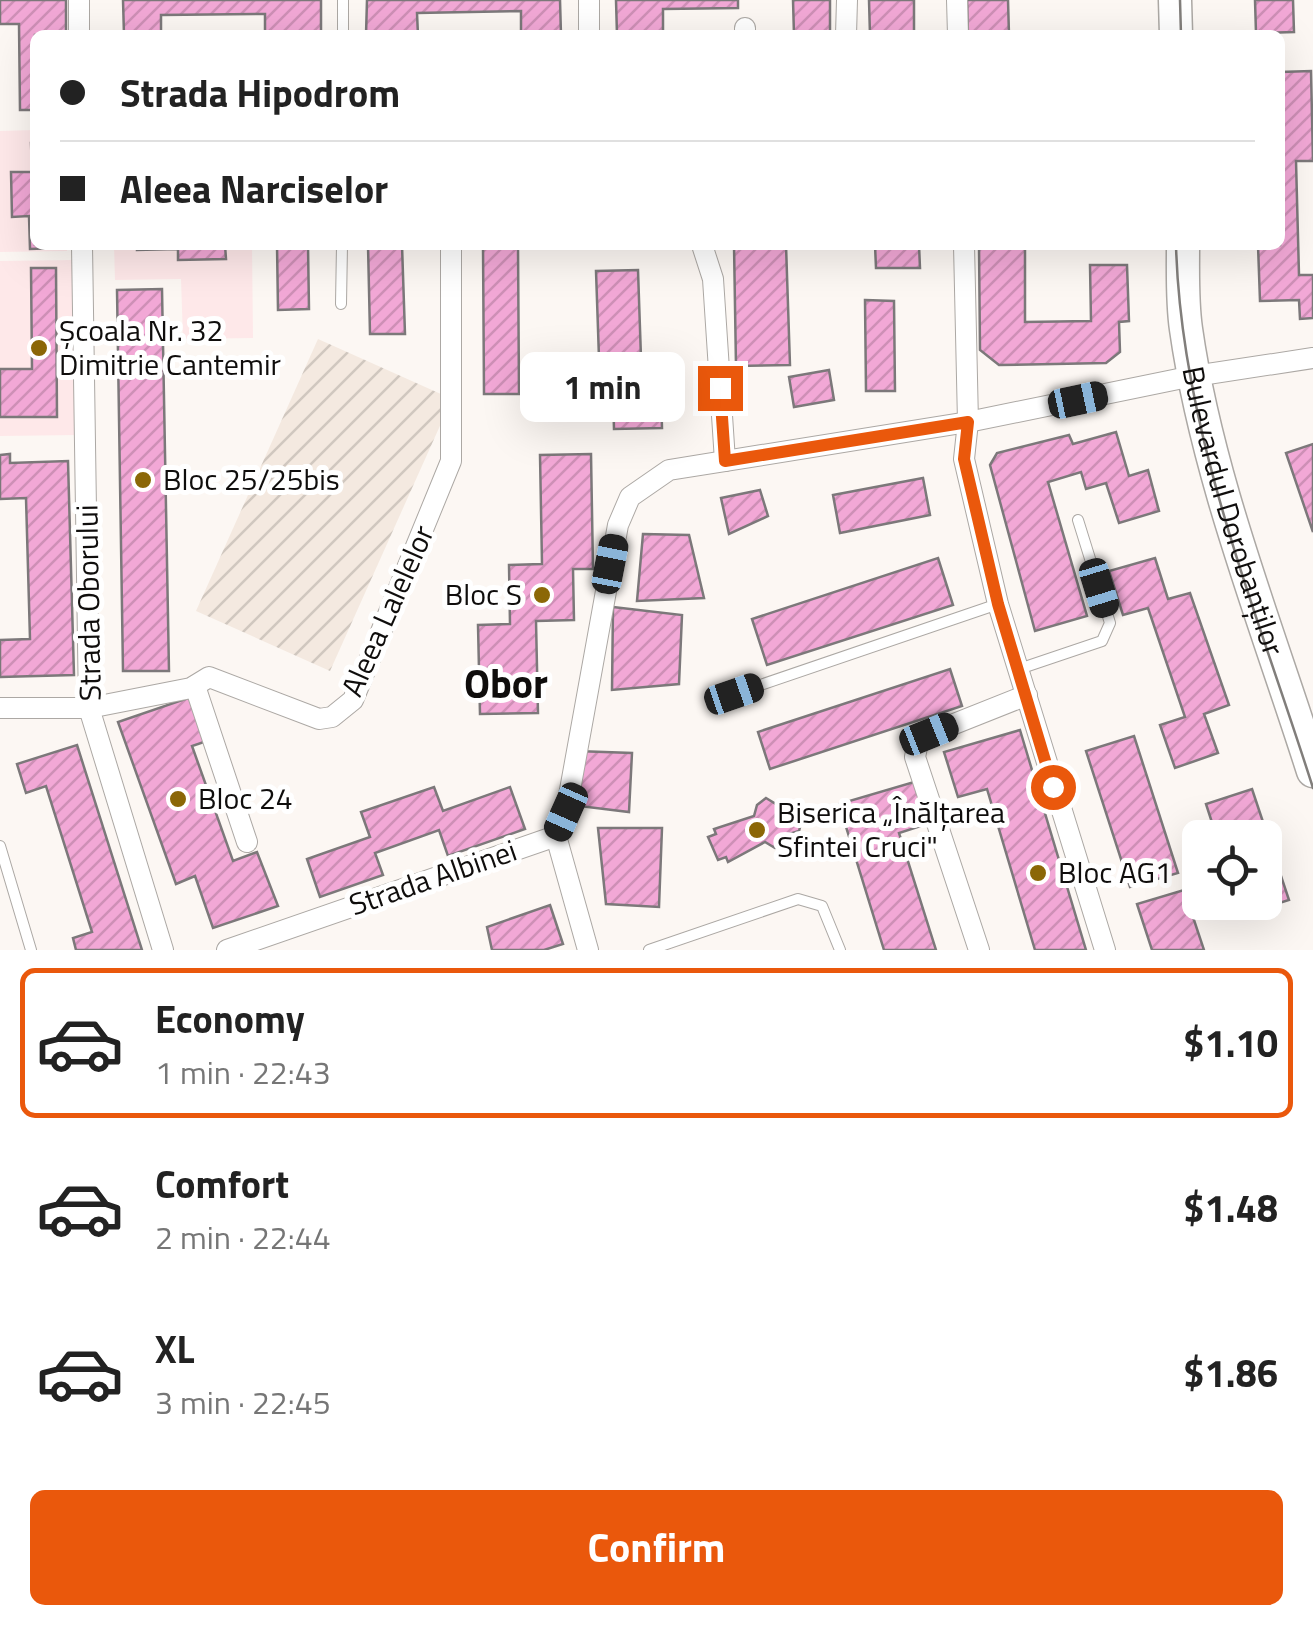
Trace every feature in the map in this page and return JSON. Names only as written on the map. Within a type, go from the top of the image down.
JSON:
[{"type":"main road","points":[[1176,0],[1176,30]]},
{"type":"main road","name":"Bulevardul Dorobanților","points":[[1183,250],[1185,324],[1194,376],[1234,523],[1313,771]]},
{"type":"street","points":[[79,0],[80,30]]},
{"type":"street","points":[[588,0],[589,30]]},
{"type":"street","points":[[846,30],[847,0]]},
{"type":"street","points":[[957,0],[958,30]]},
{"type":"street","name":"Strada Oborului","points":[[82,250],[89,708],[163,950]]},
{"type":"street","name":"Aleea Lalelelor","points":[[0,708],[89,708],[194,686],[208,678],[319,720],[332,717],[353,700],[451,461],[451,250]]},
{"type":"street","points":[[709,250],[725,461]]},
{"type":"street","points":[[964,250],[968,422],[964,459],[998,604],[1106,950]]},
{"type":"street","name":"Strada Albinei","points":[[226,950],[556,836],[566,812],[618,525],[630,497],[669,470],[968,422],[1194,376],[1313,358]]},
{"type":"street","points":[[194,686],[247,842]]},
{"type":"street","points":[[979,950],[915,757],[918,742],[929,734],[1027,695]]},
{"type":"street","points":[[556,836],[588,950]]},
{"type":"lane","points":[[343,0],[343,30]]},
{"type":"lane","points":[[342,250],[342,304]]},
{"type":"lane","points":[[1019,669],[1102,641],[1108,634],[1110,623],[1078,520]]},
{"type":"lane","points":[[734,694],[998,604]]},
{"type":"lane","points":[[0,846],[31,950]]},
{"type":"lane","points":[[649,950],[798,899],[812,900],[829,917],[840,950]]},
{"type":"shaded area","points":[[30,130],[30,250],[67,251],[0,252],[0,131]]},
{"type":"shaded area","points":[[114,250],[252,250],[253,338],[183,339],[181,279],[115,280]]},
{"type":"shaded area","name":"Școala Nr. 32 Dimitrie Cantemir","points":[[76,260],[78,435],[0,436],[0,261]]},
{"type":"shaded area","points":[[318,339],[452,399],[330,671],[196,611]]},
{"type":"building","points":[[0,0],[66,0],[66,30],[30,30],[30,110],[20,110],[19,24],[0,24]]},
{"type":"building","points":[[123,0],[321,0],[321,30],[265,30],[265,14],[161,15],[161,30],[124,30]]},
{"type":"building","points":[[367,0],[560,0],[561,30],[521,30],[521,11],[417,13],[418,30],[366,30]]},
{"type":"building","points":[[616,0],[738,0],[738,8],[663,9],[663,30],[617,30]]},
{"type":"building","points":[[793,0],[830,0],[830,30],[794,30]]},
{"type":"building","points":[[869,0],[914,0],[914,30],[870,30]]},
{"type":"building","points":[[967,0],[1008,0],[1009,30],[968,30]]},
{"type":"building","points":[[1255,0],[1293,0],[1294,32],[1256,30]]},
{"type":"building","points":[[1311,71],[1313,161],[1296,161],[1299,275],[1313,275],[1313,318],[1300,319],[1299,300],[1260,301],[1258,250],[1285,250],[1285,72]]},
{"type":"building","points":[[11,172],[30,172],[30,249],[29,216],[12,217]]},
{"type":"building","points":[[178,250],[225,250],[226,259],[178,260]]},
{"type":"building","points":[[277,250],[308,250],[309,309],[278,310]]},
{"type":"building","points":[[368,250],[402,250],[405,334],[370,334]]},
{"type":"building","points":[[483,250],[518,250],[519,394],[484,394]]},
{"type":"building","points":[[734,250],[786,250],[790,365],[736,366]]},
{"type":"building","points":[[875,250],[919,250],[920,268],[876,268]]},
{"type":"building","points":[[979,250],[1025,250],[1025,322],[1091,321],[1090,265],[1127,265],[1129,321],[1119,322],[1120,352],[1106,363],[999,365],[980,350]]},
{"type":"building","points":[[31,268],[56,268],[57,417],[0,417],[0,369],[32,369]]},
{"type":"building","points":[[638,270],[641,358],[599,358],[596,271]]},
{"type":"building","name":"Bloc 25/25bis","points":[[162,289],[169,671],[123,671],[117,290]]},
{"type":"building","points":[[865,300],[894,301],[895,391],[866,391]]},
{"type":"building","points":[[660,357],[662,428],[614,429],[612,358]]},
{"type":"building","points":[[829,370],[834,400],[794,407],[789,377]]},
{"type":"building","points":[[1116,432],[1129,476],[1148,470],[1159,511],[1119,523],[1106,483],[1086,489],[1081,472],[1048,482],[1087,616],[1035,631],[990,465],[997,453],[1069,435],[1073,444]]},
{"type":"building","points":[[1313,444],[1313,532],[1286,453]]},
{"type":"building","points":[[10,454],[10,463],[68,461],[74,675],[0,677],[0,640],[30,639],[26,498],[0,499],[0,455]]},
{"type":"building","name":"Bloc S","points":[[591,454],[593,569],[573,569],[574,620],[536,621],[538,713],[480,714],[478,625],[510,624],[509,565],[542,564],[540,455]]},
{"type":"building","points":[[923,478],[930,515],[840,533],[833,495]]},
{"type":"building","points":[[760,490],[768,516],[729,534],[721,498]]},
{"type":"building","points":[[643,534],[689,535],[704,598],[637,601]]},
{"type":"building","points":[[938,558],[953,605],[767,665],[752,619]]},
{"type":"building","points":[[1155,558],[1168,599],[1190,593],[1229,705],[1204,714],[1218,753],[1175,768],[1160,725],[1185,717],[1148,608],[1123,615],[1109,571]]},
{"type":"building","points":[[613,607],[682,615],[679,684],[612,690]]},
{"type":"building","points":[[950,669],[962,706],[770,769],[758,732]]},
{"type":"building","name":"Bloc 24","points":[[191,697],[207,741],[192,746],[233,861],[257,852],[278,906],[213,928],[195,876],[176,884],[118,722]]},
{"type":"building","name":"Bloc AG1","points":[[1020,730],[1086,950],[1035,950],[987,789],[958,797],[944,752]]},
{"type":"building","points":[[1134,736],[1178,873],[1130,887],[1086,751]]},
{"type":"building","points":[[77,745],[142,950],[76,950],[73,938],[92,932],[46,786],[26,793],[17,764]]},
{"type":"building","points":[[576,751],[632,753],[629,812],[579,806]]},
{"type":"building","points":[[914,782],[927,824],[899,833],[936,950],[884,950],[839,804]]},
{"type":"building","points":[[434,787],[443,811],[510,787],[525,829],[448,856],[439,830],[375,853],[383,875],[320,897],[307,859],[370,837],[361,812]]},
{"type":"building","points":[[1252,789],[1262,820],[1211,820],[1206,804]]},
{"type":"building","name":"Biserica „Înălțarea Sfintei Cruci\"","points":[[766,798],[776,804],[786,800],[800,807],[803,816],[799,831],[789,834],[786,846],[775,848],[765,842],[728,862],[726,857],[718,860],[708,837],[716,834],[714,829],[754,816],[757,805]]},
{"type":"building","points":[[598,828],[662,828],[659,907],[606,904]]},
{"type":"building","points":[[1282,879],[1289,900],[1282,902]]},
{"type":"building","points":[[1182,891],[1182,920],[1194,920],[1204,950],[1152,950],[1137,904]]},
{"type":"building","points":[[550,905],[563,944],[544,950],[492,950],[487,927]]},
{"type":"tram line","points":[[1180,0],[1181,30]]},
{"type":"tram line","points":[[1176,250],[1181,315],[1207,452],[1246,588],[1313,788]]},
{"type":"place","name":"Școala Nr. 32 Dimitrie Cantemir","points":[[39,348]]},
{"type":"place","name":"Bloc 25/25bis","points":[[143,480]]},
{"type":"place","name":"Bloc S","points":[[542,595]]},
{"type":"place","name":"Bloc 24","points":[[178,799]]},
{"type":"place","name":"Biserica „Înălțarea Sfintei Cruci\"","points":[[757,830]]},
{"type":"place","name":"Bloc AG1","points":[[1038,873]]},
{"type":"district","name":"Obor","points":[[506,684]]},
{"type":"route","points":[[720,388],[725,461],[968,422],[964,459],[998,604],[1053,787]]}]
